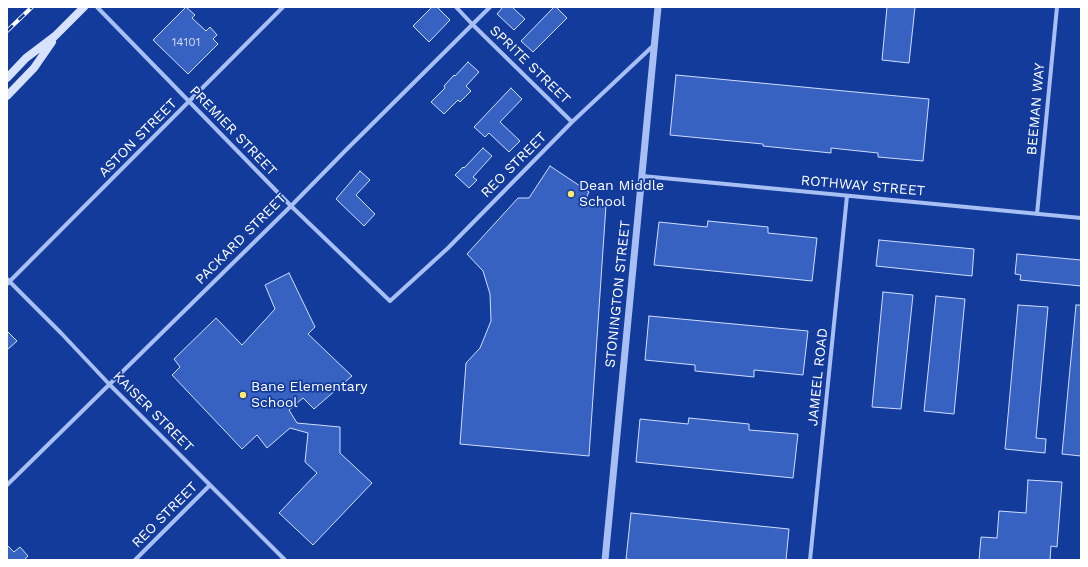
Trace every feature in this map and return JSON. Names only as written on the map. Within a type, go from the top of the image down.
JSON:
[{"type":"main road","points":[[7,78],[26,58],[55,36],[84,7]]},
{"type":"main road","points":[[7,96],[34,68],[55,36]]},
{"type":"street","name":"PREMIER STREET","points":[[97,7],[291,206],[390,301]]},
{"type":"street","name":"ASTON STREET","points":[[8,281],[283,7]]},
{"type":"street","name":"SPRITE STREET","points":[[456,7],[572,122]]},
{"type":"street","name":"PACKARD STREET","points":[[7,486],[490,7]]},
{"type":"street","name":"STONINGTON STREET","points":[[604,560],[658,7]]},
{"type":"street","name":"BEEMAN WAY","points":[[1037,214],[1056,7]]},
{"type":"street","name":"REO STREET","points":[[390,301],[452,244],[572,122],[654,45]]},
{"type":"street","name":"ROTHWAY STREET","points":[[642,176],[1081,218]]},
{"type":"street","name":"JAMEEL ROAD","points":[[810,560],[847,196]]},
{"type":"street","name":"KAISER STREET","points":[[8,281],[285,560]]},
{"type":"street","name":"REO STREET","points":[[135,560],[210,485]]},
{"type":"building","points":[[186,7],[195,15],[192,18],[206,31],[210,27],[217,35],[213,39],[218,44],[188,74],[153,40]]},
{"type":"building","points":[[432,7],[437,7],[450,20],[429,42],[413,26]]},
{"type":"building","points":[[503,7],[512,7],[525,19],[514,30],[497,14]]},
{"type":"building","points":[[554,7],[556,7],[567,18],[533,52],[521,41]]},
{"type":"building","points":[[887,7],[915,7],[909,63],[882,60]]},
{"type":"building","points":[[468,62],[479,72],[466,86],[471,91],[460,102],[458,100],[444,114],[431,102],[445,88],[444,86],[454,75],[455,76]]},
{"type":"building","points":[[676,75],[929,99],[923,161],[878,157],[878,153],[831,148],[831,153],[763,146],[763,144],[670,135]]},
{"type":"building","points":[[511,88],[522,99],[500,122],[520,141],[509,152],[489,133],[485,137],[474,127]]},
{"type":"building","points":[[483,148],[492,156],[473,177],[477,180],[469,188],[455,175],[463,167],[464,168]]},
{"type":"building","points":[[550,166],[589,192],[583,205],[606,205],[589,456],[460,444],[466,363],[480,348],[491,321],[490,294],[483,271],[467,254],[518,198],[529,198]]},
{"type":"building","points":[[360,171],[370,180],[356,195],[375,214],[364,226],[336,199]]},
{"type":"building","points":[[708,221],[768,227],[768,233],[817,238],[812,281],[654,265],[659,222],[707,227]]},
{"type":"building","points":[[879,240],[974,249],[972,276],[876,266]]},
{"type":"building","points":[[1017,254],[1081,260],[1081,286],[1020,280],[1021,275],[1015,274]]},
{"type":"building","points":[[289,273],[315,327],[308,334],[352,376],[314,409],[303,398],[289,410],[297,423],[340,427],[340,453],[372,483],[313,545],[279,513],[317,473],[305,462],[308,433],[290,428],[267,448],[257,435],[242,449],[172,375],[180,367],[174,359],[216,318],[242,345],[275,309],[265,285]]},
{"type":"building","points":[[883,292],[913,295],[901,409],[872,407]]},
{"type":"building","points":[[936,296],[965,299],[954,414],[924,411]]},
{"type":"building","points":[[1018,305],[1048,307],[1036,438],[1046,439],[1045,453],[1005,449]]},
{"type":"building","points":[[1076,305],[1081,305],[1081,456],[1062,454]]},
{"type":"building","points":[[649,316],[808,331],[803,375],[754,370],[754,377],[695,371],[695,365],[645,360]]},
{"type":"building","points":[[7,331],[17,341],[7,350]]},
{"type":"building","points":[[689,418],[749,424],[749,430],[798,434],[793,478],[636,462],[640,419],[688,424]]},
{"type":"building","points":[[1028,480],[1062,482],[1057,547],[1051,546],[1050,560],[979,560],[981,537],[997,538],[999,511],[1026,513]]},
{"type":"building","points":[[631,513],[789,529],[786,560],[626,559]]},
{"type":"building","points":[[7,545],[14,552],[20,547],[28,556],[24,560],[7,560]]},
{"type":"railway","points":[[7,31],[32,7]]},
{"type":"place","name":"Dean Middle School","points":[[571,194]]},
{"type":"place","name":"Bane Elementary School","points":[[243,395]]}]
